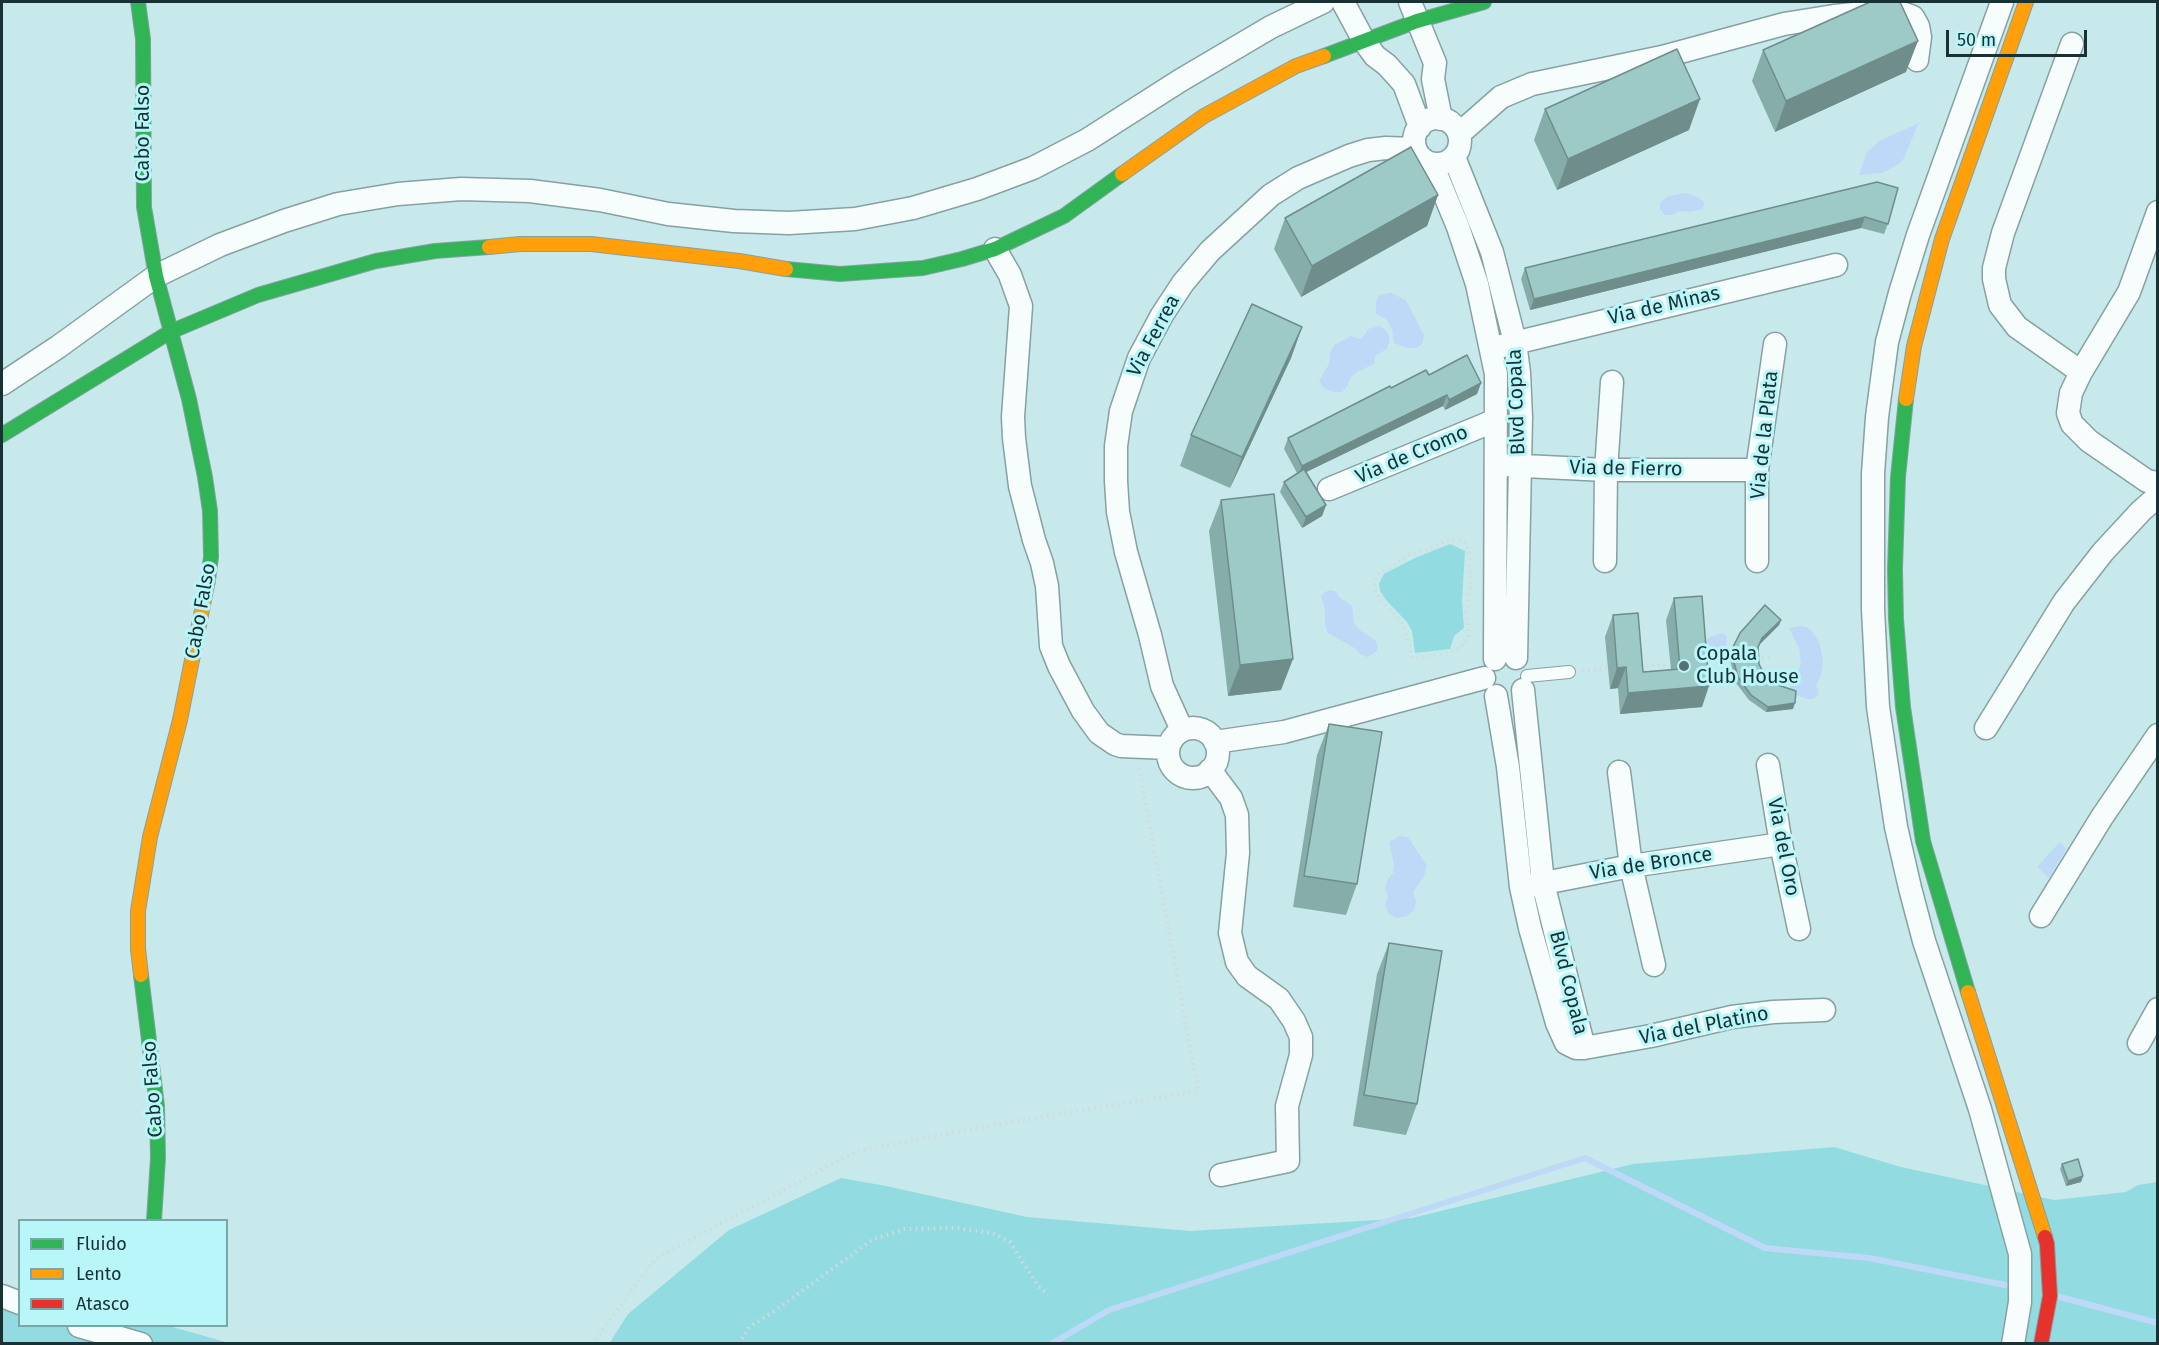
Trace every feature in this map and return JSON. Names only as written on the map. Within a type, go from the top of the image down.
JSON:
[{"type":"street","name":"Cabo Falso","points":[[138,2],[143,39],[144,207],[156,276],[189,399],[205,477],[210,511],[211,557],[205,602],[180,720],[150,837],[138,911],[138,949],[157,1106],[158,1158],[154,1219]]},
{"type":"street","points":[[2,384],[156,276],[220,245],[338,204],[398,194],[461,189],[530,191],[600,200],[668,214],[734,221],[789,223],[855,219],[913,208],[1034,168],[1087,140],[1181,80],[1271,27],[1323,2]]},
{"type":"street","points":[[1343,2],[1364,41],[1375,56],[1404,84],[1420,127]]},
{"type":"street","points":[[2,435],[170,332],[258,295],[376,261],[435,251],[520,244],[591,244],[840,274],[923,268],[995,249],[1064,216],[1212,111],[1296,66],[1364,41],[1414,11],[1484,2]]},
{"type":"street","points":[[2002,2],[1960,114],[1906,274],[1887,342],[1873,474],[1873,609],[1878,707],[1896,827],[1924,941],[1980,1108],[2020,1254],[2020,1302],[2014,1338],[2042,1340],[2050,1296],[2047,1244],[1934,884],[1923,841],[1903,707],[1896,589],[1898,477],[1908,383],[1924,305],[1942,239],[2025,2]]},
{"type":"street","points":[[1459,134],[1495,101],[1512,91],[1532,84],[1662,57],[1784,24],[1894,10],[1913,17],[1918,26],[1920,37],[1917,60]]},
{"type":"street","points":[[1414,11],[1436,63],[1433,79],[1441,119]]},
{"type":"street","points":[[2072,44],[2003,233],[1994,268],[1994,279],[2000,305],[2017,327],[2081,372]]},
{"type":"street","points":[[1441,119],[1455,127],[1459,134],[1458,150],[1454,157],[1440,164],[1432,164],[1425,161],[1415,149],[1414,141],[1420,127],[1426,122],[1441,119]]},
{"type":"street","name":"Via Ferrea","points":[[1182,730],[1162,686],[1126,552],[1119,512],[1116,446],[1121,411],[1138,358],[1183,283],[1210,251],[1271,195],[1298,178],[1349,156],[1368,150],[1386,148],[1415,149]]},
{"type":"street","name":"Blvd Copala","points":[[1454,157],[1492,252],[1515,342],[1519,373],[1521,417],[1507,676]]},
{"type":"street","name":"Blvd Copala","points":[[1432,164],[1458,227],[1477,284],[1492,349],[1496,374],[1495,593],[1532,885],[1584,1048]]},
{"type":"street","points":[[1986,728],[2064,602],[2155,491],[2089,441],[2072,424],[2068,414],[2071,393],[2081,372],[2129,292],[2157,212]]},
{"type":"street","points":[[995,249],[1010,275],[1021,306],[1013,417],[1014,438],[1020,486],[1047,586],[1051,646],[1083,711],[1099,733],[1114,744],[1168,748]]},
{"type":"street","name":"Via de Minas","points":[[1492,349],[1836,265]]},
{"type":"street","name":"Via de la Plata","points":[[1756,561],[1757,470],[1774,344]]},
{"type":"street","points":[[1882,381],[1908,383]]},
{"type":"street","points":[[1605,561],[1605,470],[1612,382]]},
{"type":"street","name":"Via de Cromo","points":[[1329,489],[1496,420]]},
{"type":"street","name":"Via de Fierro","points":[[1496,464],[1605,470],[1757,470]]},
{"type":"street","points":[[1215,742],[1284,732],[1507,676]]},
{"type":"street","points":[[1197,728],[1204,731],[1215,742],[1217,757],[1210,770],[1196,777],[1181,774],[1170,763],[1168,748],[1175,735],[1182,730],[1197,728]]},
{"type":"street","points":[[2042,916],[2102,817],[2157,735]]},
{"type":"street","name":"Via del Oro","points":[[1768,765],[1781,844],[1799,929]]},
{"type":"street","points":[[1210,770],[1231,798],[1237,814],[1238,853],[1230,933],[1237,962],[1247,976],[1279,999],[1294,1021],[1301,1037],[1301,1055],[1287,1106],[1288,1161],[1221,1175]]},
{"type":"street","points":[[1619,772],[1631,866],[1653,965]]},
{"type":"street","name":"Via de Bronce","points":[[1532,885],[1631,866],[1781,844]]},
{"type":"street","points":[[2139,1043],[2157,1009]]},
{"type":"street","name":"Via del Platino","points":[[1584,1048],[1651,1036],[1732,1017],[1773,1012],[1824,1010]]},
{"type":"street","points":[[2020,1254],[2047,1244]]},
{"type":"street","points":[[2,1296],[18,1303]]},
{"type":"street","points":[[82,1327],[141,1344],[143,1327]]},
{"type":"lane","points":[[1507,676],[1569,672]]},
{"type":"path","points":[[1459,539],[1466,543],[1469,552],[1470,588],[1466,613],[1469,639],[1461,647],[1448,654],[1412,658],[1401,622],[1378,597],[1374,586],[1377,575],[1407,555],[1429,549],[1447,540],[1459,539]]},
{"type":"path","points":[[1470,588],[1495,593]]},
{"type":"path","points":[[1755,659],[1774,657]]},
{"type":"path","points":[[1698,663],[1730,660]]},
{"type":"path","points":[[1633,666],[1670,665]]},
{"type":"path","points":[[1569,672],[1608,668]]},
{"type":"path","points":[[592,1344],[656,1258],[857,1152],[999,1124],[1198,1091],[1136,746]]},
{"type":"path","points":[[739,1344],[749,1327],[872,1240],[905,1229],[955,1228],[993,1233],[1010,1242],[1038,1287],[1047,1295]]},
{"type":"shaded area","points":[[1919,123],[1902,162],[1883,173],[1859,175],[1867,152],[1881,140]]},
{"type":"shaded area","points":[[1686,193],[1705,202],[1702,209],[1665,215],[1660,209],[1660,203],[1668,196]]},
{"type":"shaded area","points":[[1391,293],[1406,300],[1424,335],[1422,344],[1416,348],[1407,348],[1394,343],[1392,329],[1386,319],[1376,314],[1376,302],[1379,295]]},
{"type":"shaded area","points":[[1379,326],[1386,330],[1390,339],[1387,349],[1376,355],[1374,364],[1351,377],[1342,392],[1325,389],[1319,381],[1329,364],[1330,353],[1334,345],[1351,336],[1360,339],[1368,329]]},
{"type":"shaded area","points":[[1450,544],[1465,551],[1462,601],[1464,628],[1454,636],[1450,649],[1415,653],[1412,631],[1407,622],[1386,600],[1380,591],[1379,583],[1384,574]]},
{"type":"shaded area","points":[[1331,590],[1337,592],[1339,597],[1352,606],[1354,624],[1375,640],[1378,647],[1376,652],[1367,657],[1328,633],[1321,596]]},
{"type":"shaded area","points":[[1801,626],[1809,628],[1815,635],[1820,645],[1823,661],[1821,675],[1816,686],[1819,690],[1818,695],[1813,699],[1788,692],[1801,664],[1799,648],[1789,628]]},
{"type":"shaded area","points":[[1722,633],[1727,636],[1726,646],[1719,653],[1710,652],[1701,646],[1708,638]]},
{"type":"shaded area","points":[[1400,836],[1408,837],[1427,866],[1424,876],[1413,892],[1416,901],[1414,910],[1407,916],[1396,918],[1389,914],[1385,905],[1388,896],[1385,889],[1393,873],[1394,864],[1389,842]]},
{"type":"shaded area","points":[[2060,842],[2066,849],[2049,878],[2037,867]]},
{"type":"shaded area","points":[[1834,1147],[1901,1167],[2054,1200],[2126,1192],[2138,1185],[2157,1182],[2157,1343],[609,1344],[628,1314],[729,1230],[841,1178],[1027,1217],[1190,1231],[1412,1218],[1633,1164]]},
{"type":"shaded area","points":[[2,1292],[18,1295],[18,1327],[173,1327],[229,1343],[2,1343]]},
{"type":"building","points":[[1870,2],[1900,2],[1918,41],[1786,101],[1763,50]]},
{"type":"building","points":[[1677,49],[1700,99],[1568,159],[1545,109]]},
{"type":"building","points":[[1411,147],[1438,195],[1312,266],[1285,218]]},
{"type":"building","points":[[1877,182],[1898,188],[1888,224],[1865,217],[1534,299],[1525,268]]},
{"type":"building","points":[[1252,304],[1302,327],[1242,457],[1191,435]]},
{"type":"building","points":[[1467,355],[1481,383],[1449,400],[1447,395],[1302,466],[1288,438],[1390,386],[1391,388],[1426,370],[1429,375]]},
{"type":"building","points":[[1304,469],[1326,505],[1306,517],[1284,482]]},
{"type":"building","points":[[1274,494],[1293,659],[1240,665],[1221,500]]},
{"type":"building","points":[[1702,596],[1709,686],[1628,693],[1626,667],[1617,668],[1613,615],[1638,613],[1643,672],[1680,669],[1674,598]]},
{"type":"building","points":[[1765,605],[1781,620],[1762,638],[1758,647],[1759,664],[1764,674],[1775,684],[1796,691],[1795,703],[1768,707],[1751,695],[1738,677],[1732,655],[1733,647],[1740,633]]},
{"type":"building","points":[[1329,724],[1382,732],[1357,884],[1304,876]]},
{"type":"building","points":[[1389,943],[1442,951],[1417,1104],[1364,1095]]},
{"type":"building","points":[[2078,1159],[2083,1176],[2068,1181],[2062,1164]]},
{"type":"waterway","points":[[1051,1344],[1109,1310],[1585,1158],[1765,1248],[1869,1258],[2005,1285]]},
{"type":"waterway","points":[[2060,1297],[2158,1323]]},
{"type":"traffic: fast","points":[[138,2],[143,39],[144,207],[156,276],[189,399],[205,477],[210,511],[211,557],[208,580]]},
{"type":"traffic: fast","points":[[1324,56],[1417,21],[1484,2]]},
{"type":"traffic: fast","points":[[786,269],[840,274],[923,268],[962,259],[995,249],[1064,216],[1122,174]]},
{"type":"traffic: fast","points":[[2,435],[170,332],[258,295],[376,261],[435,251],[489,247]]},
{"type":"traffic: fast","points":[[1906,399],[1898,477],[1895,569],[1896,619],[1903,707],[1923,841],[1968,992]]},
{"type":"traffic: fast","points":[[141,975],[157,1106],[158,1158],[154,1219]]},
{"type":"traffic: slow","points":[[1906,399],[1914,346],[1942,239],[2026,2]]},
{"type":"traffic: slow","points":[[1122,174],[1204,116],[1296,66],[1324,56]]},
{"type":"traffic: slow","points":[[489,247],[520,244],[591,244],[739,261],[786,269]]},
{"type":"traffic: slow","points":[[141,975],[138,911],[150,837],[180,720],[208,580]]},
{"type":"traffic: slow","points":[[1968,992],[2045,1237]]},
{"type":"traffic: jam","points":[[2041,1344],[2050,1296],[2045,1237]]},
{"type":"place","name":"Copala Club House","points":[[1684,666]]}]
